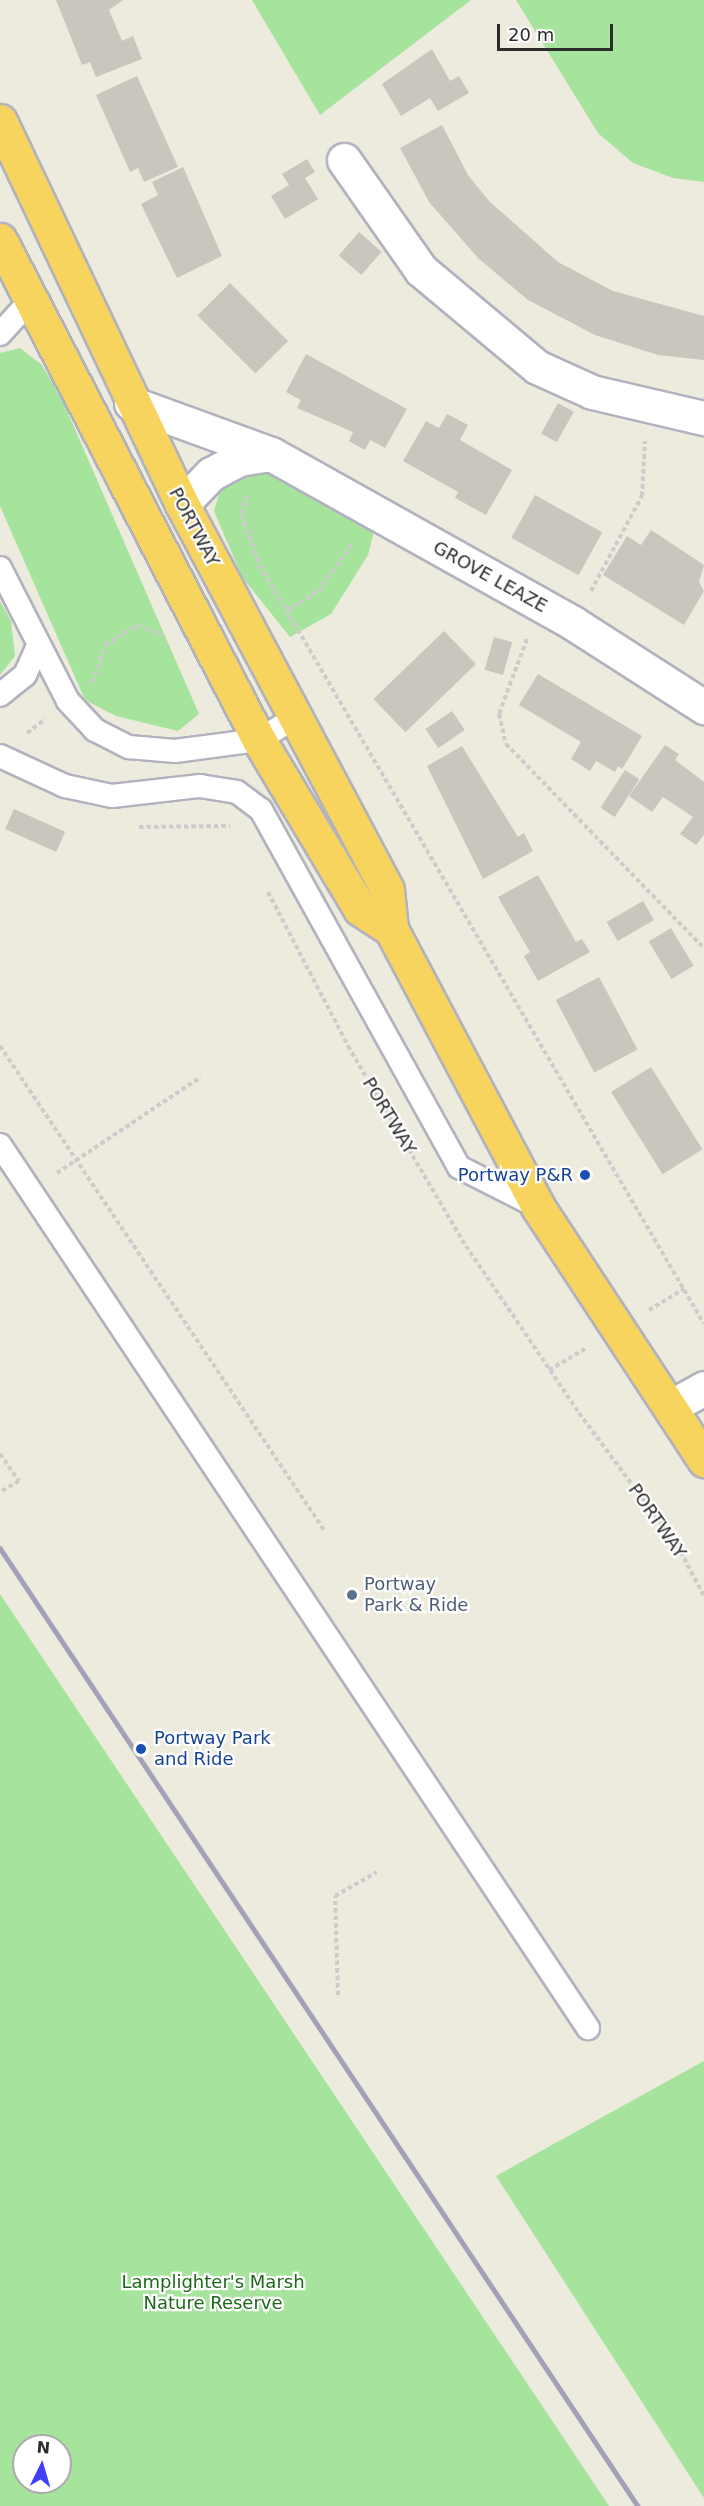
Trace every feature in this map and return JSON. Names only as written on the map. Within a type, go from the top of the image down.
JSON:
[{"type":"highway","name":"PORTWAY","points":[[0,121],[131,403],[182,504],[297,716],[387,890],[391,928],[538,1207],[704,1460]]},
{"type":"highway","points":[[0,240],[29,302],[259,740],[360,909],[391,928]]},
{"type":"street","points":[[344,160],[422,270],[474,320],[537,367],[592,392],[646,407],[704,418]]},
{"type":"street","name":"GROVE LEAZE","points":[[131,403],[271,454],[573,623],[704,707]]},
{"type":"street","points":[[182,504],[211,474],[239,459],[271,454]]},
{"type":"street","points":[[670,1407],[704,1388]]},
{"type":"lane","points":[[0,334],[29,302]]},
{"type":"lane","points":[[0,568],[38,646],[82,716],[95,730],[129,747],[175,752],[259,740],[297,716]]},
{"type":"lane","points":[[0,695],[25,675],[38,646]]},
{"type":"lane","points":[[0,756],[65,786],[112,796],[200,786],[237,792],[261,810],[459,1167],[538,1207]]},
{"type":"lane","points":[[0,1145],[588,2028]]},
{"type":"path","points":[[573,623],[642,496],[646,407]]},
{"type":"path","points":[[271,454],[242,515],[260,565],[704,1324]]},
{"type":"path","points":[[287,609],[319,591],[341,566],[370,510]]},
{"type":"path","points":[[539,604],[500,714],[507,744],[704,948]]},
{"type":"path","points":[[135,827],[240,825]]},
{"type":"path","name":"PORTWAY","points":[[267,889],[348,1046],[466,1246],[579,1413],[677,1545],[704,1596]]},
{"type":"path","points":[[0,1046],[324,1530]]},
{"type":"path","points":[[30,1191],[201,1077]]},
{"type":"path","points":[[0,1454],[19,1482],[0,1492]]},
{"type":"path","points":[[339,1995],[335,1896],[377,1872]]},
{"type":"green space","points":[[252,0],[471,0],[320,115]]},
{"type":"green space","points":[[516,0],[704,0],[704,182],[673,178],[633,163],[598,133]]},
{"type":"green space","points":[[20,348],[42,365],[64,404],[199,714],[178,731],[116,716],[85,700],[0,506],[0,353]]},
{"type":"green space","points":[[240,470],[270,473],[375,527],[368,555],[331,614],[290,637],[242,577],[214,511],[221,487]]},
{"type":"green space","points":[[0,601],[11,621],[15,656],[0,675]]},
{"type":"green space","name":"Lamplighter's Marsh Nature Reserve","points":[[0,1594],[609,2506],[0,2506]]},
{"type":"green space","points":[[704,2061],[704,2498],[496,2176]]},
{"type":"building","points":[[56,0],[123,0],[109,10],[122,41],[133,36],[142,59],[96,77],[90,62],[82,65]]},
{"type":"building","points":[[432,49],[450,81],[459,76],[469,93],[438,111],[430,98],[401,116],[382,84]]},
{"type":"building","points":[[137,76],[178,167],[144,182],[138,168],[130,172],[96,95]]},
{"type":"building","points":[[442,125],[468,175],[489,201],[558,262],[613,291],[704,316],[704,360],[658,355],[595,335],[528,300],[478,258],[429,202],[400,148]]},
{"type":"building","points":[[307,159],[315,172],[305,178],[318,199],[285,219],[271,196],[289,185],[282,174]]},
{"type":"building","points":[[183,167],[222,256],[177,278],[141,204],[158,195],[152,182]]},
{"type":"building","points":[[359,232],[382,252],[361,275],[339,255]]},
{"type":"building","points":[[230,283],[288,341],[255,374],[197,316]]},
{"type":"building","points":[[306,354],[407,409],[385,448],[370,440],[365,450],[349,441],[353,432],[297,408],[301,400],[286,392]]},
{"type":"building","points":[[558,403],[574,412],[557,442],[541,434]]},
{"type":"building","points":[[447,414],[468,425],[460,440],[512,470],[486,515],[455,498],[458,492],[403,461],[426,421],[439,428]]},
{"type":"building","points":[[535,495],[602,532],[579,575],[511,538]]},
{"type":"building","points":[[651,530],[704,565],[699,582],[704,591],[684,625],[603,575],[627,536],[641,545]]},
{"type":"building","points":[[444,631],[476,664],[405,732],[374,699]]},
{"type":"building","points":[[494,637],[512,642],[503,675],[485,670]]},
{"type":"building","points":[[538,674],[642,736],[622,769],[618,766],[615,772],[596,761],[590,771],[571,759],[581,742],[519,705]]},
{"type":"building","points":[[452,711],[465,730],[438,748],[425,729]]},
{"type":"building","points":[[665,745],[679,754],[675,760],[704,782],[704,835],[696,845],[680,834],[693,817],[663,797],[652,812],[629,796]]},
{"type":"building","points":[[462,746],[518,837],[524,833],[533,851],[483,879],[427,766]]},
{"type":"building","points":[[625,770],[639,779],[615,817],[600,808]]},
{"type":"building","points":[[14,809],[65,832],[56,852],[5,829]]},
{"type":"building","points":[[538,875],[576,942],[582,939],[590,952],[538,981],[524,956],[530,952],[498,897]]},
{"type":"building","points":[[643,901],[654,920],[618,941],[607,922]]},
{"type":"building","points":[[671,928],[694,966],[671,979],[649,941]]},
{"type":"building","points":[[599,977],[637,1049],[594,1072],[556,1000]]},
{"type":"building","points":[[651,1067],[702,1149],[663,1174],[611,1092]]},
{"type":"railway","points":[[0,1548],[638,2506]]},
{"type":"place","name":"Portway P&R","points":[[585,1175]]},
{"type":"place","name":"Portway Park & Ride","points":[[352,1595]]},
{"type":"place","name":"Portway Park and Ride","points":[[141,1749]]}]
